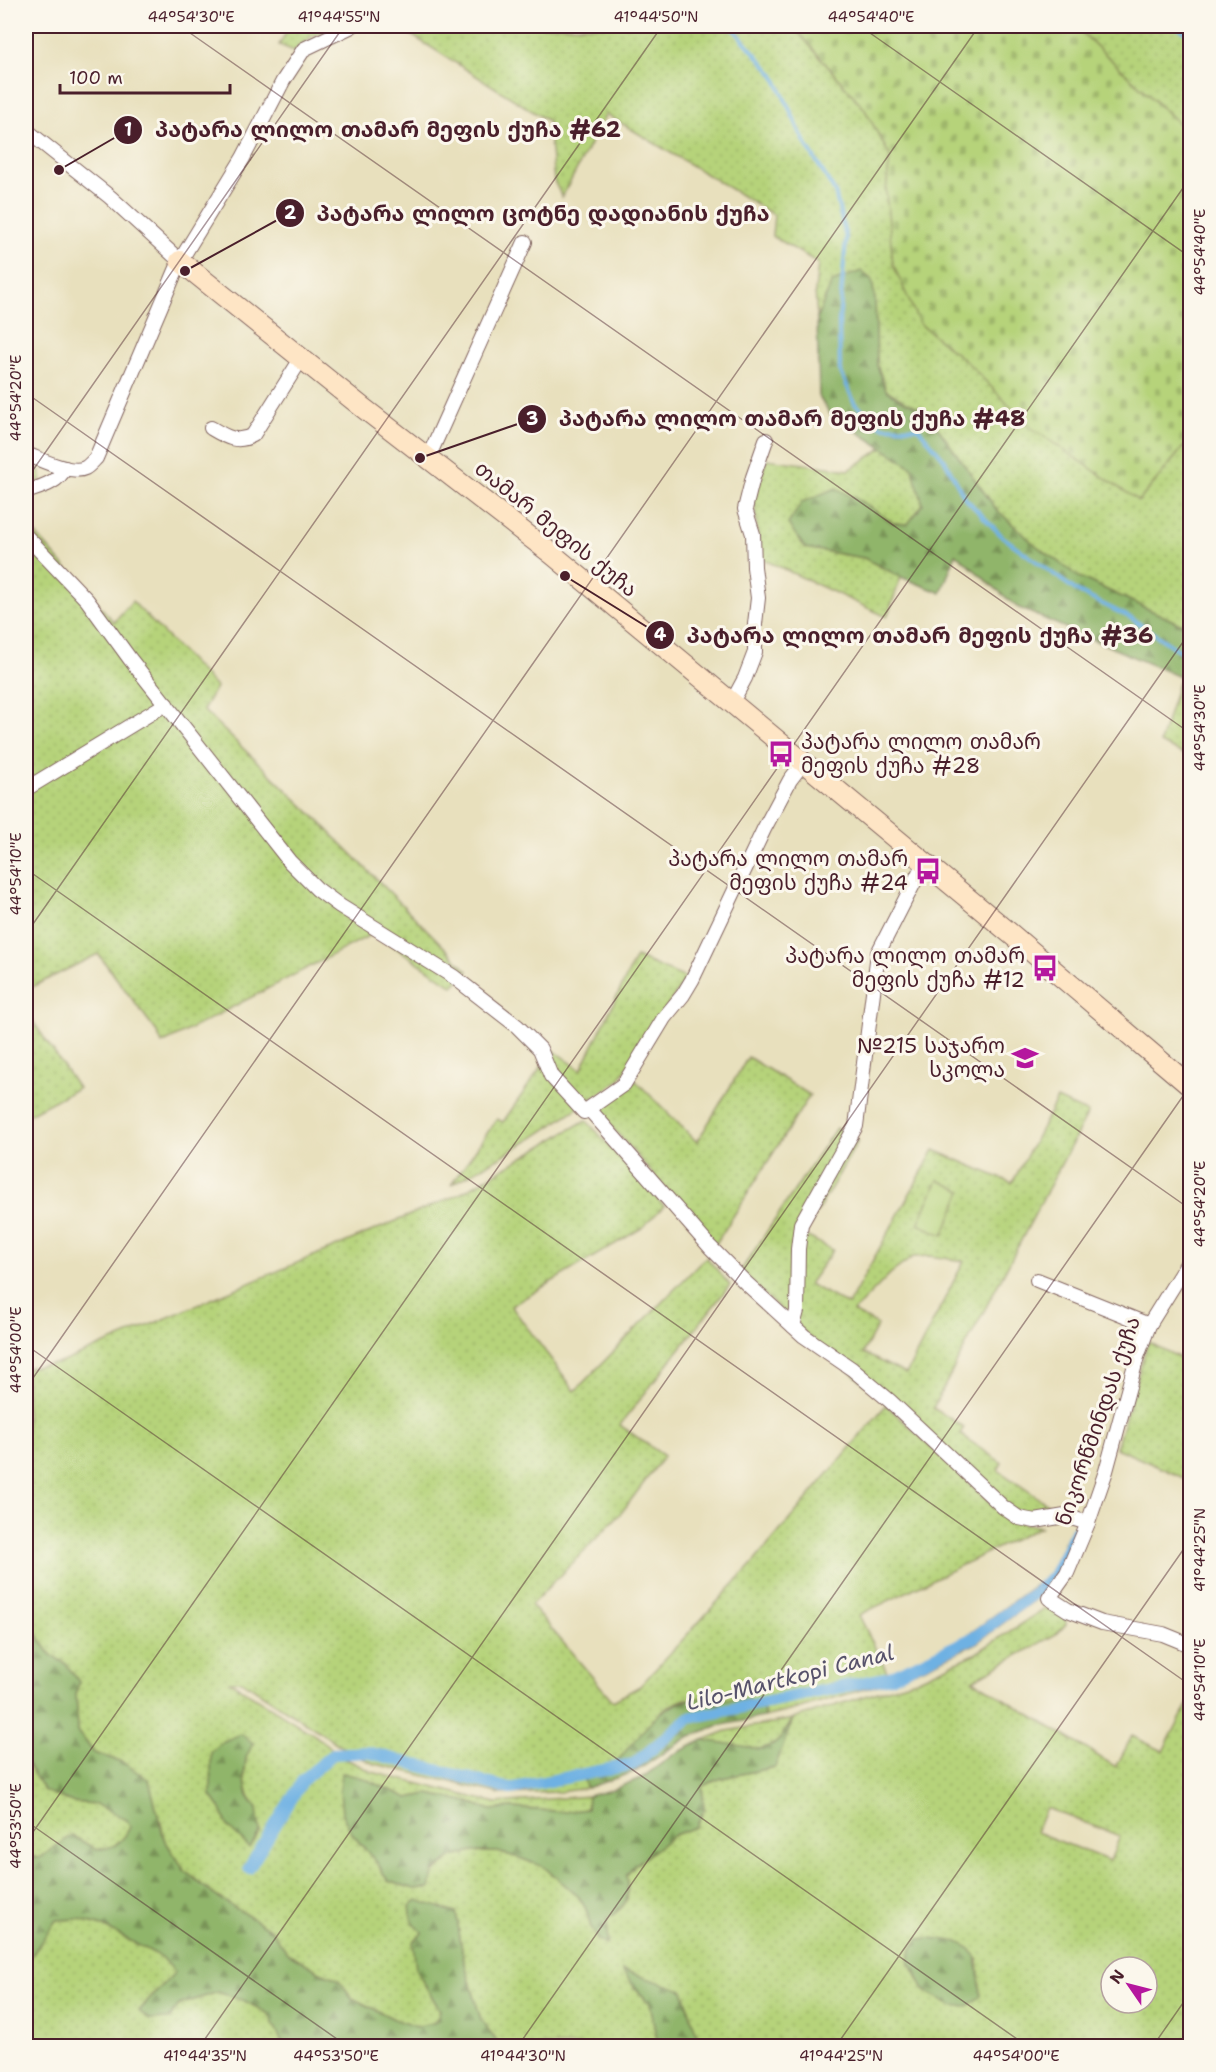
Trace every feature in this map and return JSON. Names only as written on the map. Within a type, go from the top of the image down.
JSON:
[{"type":"street","points":[[26,454],[64,468],[77,470],[86,468],[96,459],[180,261],[243,158],[283,81],[304,49],[352,26]]},
{"type":"street","name":"თამარ მეფის ქუჩა","points":[[26,130],[110,197],[180,261],[552,554],[1191,1086]]},
{"type":"street","points":[[428,458],[525,242]]},
{"type":"street","points":[[211,428],[232,439],[246,439],[253,435],[301,358]]},
{"type":"street","points":[[731,704],[745,678],[755,652],[758,598],[753,534],[745,509],[766,440]]},
{"type":"street","points":[[26,492],[52,482],[64,468]]},
{"type":"street","points":[[26,536],[82,593],[290,862],[317,889],[340,906],[454,977],[517,1026],[540,1049],[551,1077],[586,1110],[710,1247],[746,1283],[804,1336],[852,1369],[890,1401],[1003,1507],[1018,1518],[1035,1521],[1065,1516],[1088,1523]]},
{"type":"street","points":[[26,789],[166,704]]},
{"type":"street","points":[[586,1110],[624,1084],[664,1018],[683,995],[764,829],[790,780],[803,763]]},
{"type":"street","points":[[794,1326],[797,1311],[798,1249],[801,1224],[856,1126],[878,953],[924,863]]},
{"type":"street","name":"ნიკორწმინდას ქუჩა","points":[[1191,1259],[1149,1325],[1137,1357],[1106,1472],[1088,1523],[1067,1573],[1049,1598],[1068,1610],[1102,1623],[1163,1634],[1191,1645]]},
{"type":"street","points":[[1037,1280],[1149,1325]]},
{"type":"green space","points":[[290,26],[334,26],[312,36],[294,51],[279,45]]},
{"type":"green space","points":[[397,26],[793,26],[864,108],[890,156],[886,192],[919,323],[1139,501],[1190,439],[1190,625],[1178,623],[1079,577],[1034,544],[996,509],[923,409],[886,390],[877,365],[875,300],[872,280],[832,282],[817,318],[815,291],[818,263],[772,236],[774,215],[606,114],[562,197],[554,181],[548,121]]},
{"type":"green space","points":[[793,26],[1075,26],[1190,134],[1190,439],[1139,501],[1030,427],[968,363],[919,323],[893,264],[886,192],[890,156],[864,108]]},
{"type":"green space","points":[[1075,26],[1190,26],[1190,134]]},
{"type":"green space","points":[[861,271],[872,280],[875,300],[877,365],[886,390],[923,409],[996,509],[1034,544],[1079,577],[1178,623],[1190,625],[1190,643],[1180,677],[1017,607],[956,554],[941,593],[901,577],[864,558],[805,548],[788,524],[802,502],[836,488],[893,523],[908,524],[923,504],[912,467],[830,414],[819,397],[817,318],[832,282]]},
{"type":"green space","points":[[884,447],[913,467],[923,504],[908,524],[893,523],[862,502],[806,548],[864,558],[901,577],[887,617],[760,558],[754,498],[767,459],[849,470]]},
{"type":"green space","points":[[26,461],[37,467],[41,479],[26,489]]},
{"type":"green space","points":[[26,523],[114,622],[132,601],[216,687],[203,710],[317,819],[468,971],[453,986],[374,933],[162,1044],[157,1032],[98,954],[26,990]]},
{"type":"green space","points":[[1190,643],[1190,757],[1160,743]]},
{"type":"green space","points":[[636,957],[686,978],[618,1081],[531,1139],[451,1185],[497,1119],[503,1122],[553,1050],[581,1070]]},
{"type":"green space","points":[[26,1011],[78,1088],[26,1116]]},
{"type":"green space","points":[[748,1057],[810,1095],[715,1245],[597,1110],[626,1090],[635,1080],[697,1142]]},
{"type":"green space","points":[[1057,1099],[1088,1113],[933,1408],[964,1427],[960,1434],[1002,1463],[998,1470],[1060,1513],[1018,1514],[805,1333],[740,1272],[836,1128],[858,1141],[804,1235],[833,1250],[809,1284],[848,1305],[934,1150],[1012,1183]],"holes":[[[930,1256],[964,1261],[906,1374],[863,1353],[878,1325],[853,1312],[890,1274],[913,1257]]]},
{"type":"green space","points":[[586,1120],[664,1206],[642,1228],[511,1306],[575,1391],[706,1257],[730,1285],[620,1425],[664,1456],[622,1512],[531,1605],[613,1701],[640,1686],[753,1563],[886,1405],[1009,1520],[1040,1527],[859,1615],[888,1674],[957,1643],[1039,1582],[1044,1582],[1061,1556],[1064,1542],[1075,1528],[1081,1529],[1060,1577],[1041,1595],[975,1644],[885,1683],[764,1717],[763,1703],[749,1699],[685,1699],[669,1706],[653,1720],[615,1764],[601,1772],[583,1777],[587,1788],[560,1792],[501,1794],[372,1763],[344,1748],[242,1681],[230,1682],[313,1734],[344,1758],[372,1772],[496,1803],[588,1796],[587,1809],[565,1812],[512,1808],[491,1810],[468,1802],[428,1794],[408,1798],[363,1778],[342,1814],[353,1835],[378,1864],[388,1881],[415,1889],[452,1857],[473,1852],[497,1852],[544,1867],[579,1897],[586,1909],[591,1928],[606,1944],[607,1919],[626,1902],[628,1891],[626,1876],[635,1865],[674,1835],[696,1827],[704,1809],[702,1786],[722,1778],[775,1767],[791,1723],[780,1739],[763,1748],[743,1749],[703,1740],[727,1731],[793,1719],[916,1680],[975,1654],[1045,1608],[1054,1609],[1065,1616],[1066,1624],[1058,1633],[973,1680],[1116,1767],[1132,1736],[1163,1751],[1190,1700],[1190,2046],[700,2046],[683,1990],[635,1988],[650,2003],[658,2046],[511,2046],[498,2043],[481,2020],[463,1957],[456,1913],[423,1932],[416,1970],[440,2010],[436,2022],[416,2027],[396,2020],[352,1998],[338,1979],[320,1972],[288,1953],[271,1930],[214,1895],[184,1870],[164,1839],[161,1823],[122,1762],[94,1753],[78,1731],[76,1693],[66,1664],[51,1655],[26,1619],[26,1368],[60,1363],[460,1194]],"holes":[[[246,1758],[246,1785],[257,1809],[228,1827],[221,1809],[211,1795]],[[1046,1808],[1120,1836],[1110,1861],[1036,1832]],[[978,1959],[979,1977],[938,1997],[925,1991],[909,1961]]]},
{"type":"green space","points":[[938,1180],[962,1191],[943,1235],[918,1224]]},
{"type":"green space","points":[[1148,1342],[1190,1363],[1190,1438],[1188,1443],[1190,1445],[1190,1474],[1188,1480],[1116,1448]]},
{"type":"green space","points":[[26,1619],[51,1655],[66,1664],[79,1682],[76,1693],[78,1731],[94,1753],[122,1762],[149,1780],[164,1839],[184,1870],[214,1895],[271,1930],[288,1953],[320,1972],[338,1979],[352,1998],[396,2020],[416,2027],[436,2022],[440,2010],[416,1970],[413,1942],[423,1932],[413,1924],[410,1906],[417,1900],[456,1913],[463,1957],[481,2020],[498,2043],[511,2046],[284,2046],[269,2014],[245,2001],[218,1992],[179,2005],[169,2019],[150,2020],[139,2011],[175,1972],[162,1957],[102,1926],[79,1919],[56,1920],[26,1964],[26,1856],[40,1858],[72,1835],[96,1850],[108,1848],[124,1838],[130,1827],[127,1820],[96,1804],[72,1802],[44,1791],[26,1762]]},
{"type":"green space","points":[[701,1698],[749,1699],[763,1703],[764,1717],[717,1726],[688,1737],[636,1771],[587,1788],[583,1777],[613,1765],[660,1714],[678,1703]]},
{"type":"green space","points":[[793,1719],[775,1767],[722,1778],[702,1786],[704,1809],[696,1827],[674,1835],[635,1865],[626,1876],[628,1891],[626,1901],[607,1919],[607,1945],[599,1940],[591,1928],[586,1909],[579,1897],[544,1867],[497,1852],[473,1852],[452,1857],[433,1872],[430,1889],[415,1889],[388,1881],[378,1864],[353,1835],[342,1814],[340,1790],[342,1773],[363,1778],[408,1798],[428,1794],[468,1802],[491,1810],[512,1808],[565,1812],[587,1809],[588,1796],[614,1789],[643,1777],[673,1755],[703,1740],[760,1749],[773,1745],[780,1739]]},
{"type":"green space","points":[[241,1734],[253,1743],[246,1758],[244,1777],[248,1796],[257,1809],[260,1831],[250,1848],[228,1827],[221,1809],[211,1795],[211,1752],[224,1741]]},
{"type":"green space","points":[[26,1762],[45,1791],[72,1802],[96,1804],[127,1820],[130,1827],[124,1838],[113,1846],[96,1850],[72,1835],[40,1858],[26,1856]]},
{"type":"green space","points":[[79,1919],[102,1926],[162,1957],[176,1973],[154,1993],[140,2010],[169,2019],[179,2005],[218,1992],[245,2001],[269,2014],[284,2046],[26,2046],[26,1964],[56,1920]]},
{"type":"green space","points":[[919,1939],[958,1942],[967,1946],[976,1959],[981,1996],[967,2007],[952,2005],[925,1991],[909,1961],[911,1950]]},
{"type":"green space","points":[[622,1970],[683,1990],[700,2046],[658,2046],[650,2003]]},
{"type":"waterway","points":[[731,26],[774,75],[804,141],[835,192],[846,238],[839,322],[840,370],[855,404],[882,427],[918,428],[944,459],[965,498],[1003,537],[1078,592],[1131,618],[1190,656]]},
{"type":"waterway","points":[[1175,26],[1190,35]]},
{"type":"waterway","name":"Lilo-Martkopi Canal","points":[[249,1868],[303,1780],[333,1754],[367,1752],[510,1789],[634,1764],[689,1718],[890,1677],[973,1638],[1054,1576],[1076,1531]]},
{"type":"place","name":"პატარა ლილო თამარ მეფის ქუჩა #62","points":[[59,170]]},
{"type":"place","name":"პატარა ლილო ცოტნე დადიანის ქუჩა","points":[[185,271]]},
{"type":"place","name":"პატარა ლილო თამარ მეფის ქუჩა #48","points":[[420,458]]},
{"type":"place","name":"პატარა ლილო თამარ მეფის ქუჩა #36","points":[[565,576]]},
{"type":"place","name":"პატარა ლილო თამარ მეფის ქუჩა #28","points":[[781,754]]},
{"type":"place","name":"პატარა ლილო თამარ მეფის ქუჩა #24","points":[[928,871]]},
{"type":"place","name":"პატარა ლილო თამარ მეფის ქუჩა #12","points":[[1045,968]]},
{"type":"place","name":"№215 საჯარო სკოლა","points":[[1025,1058]]}]
